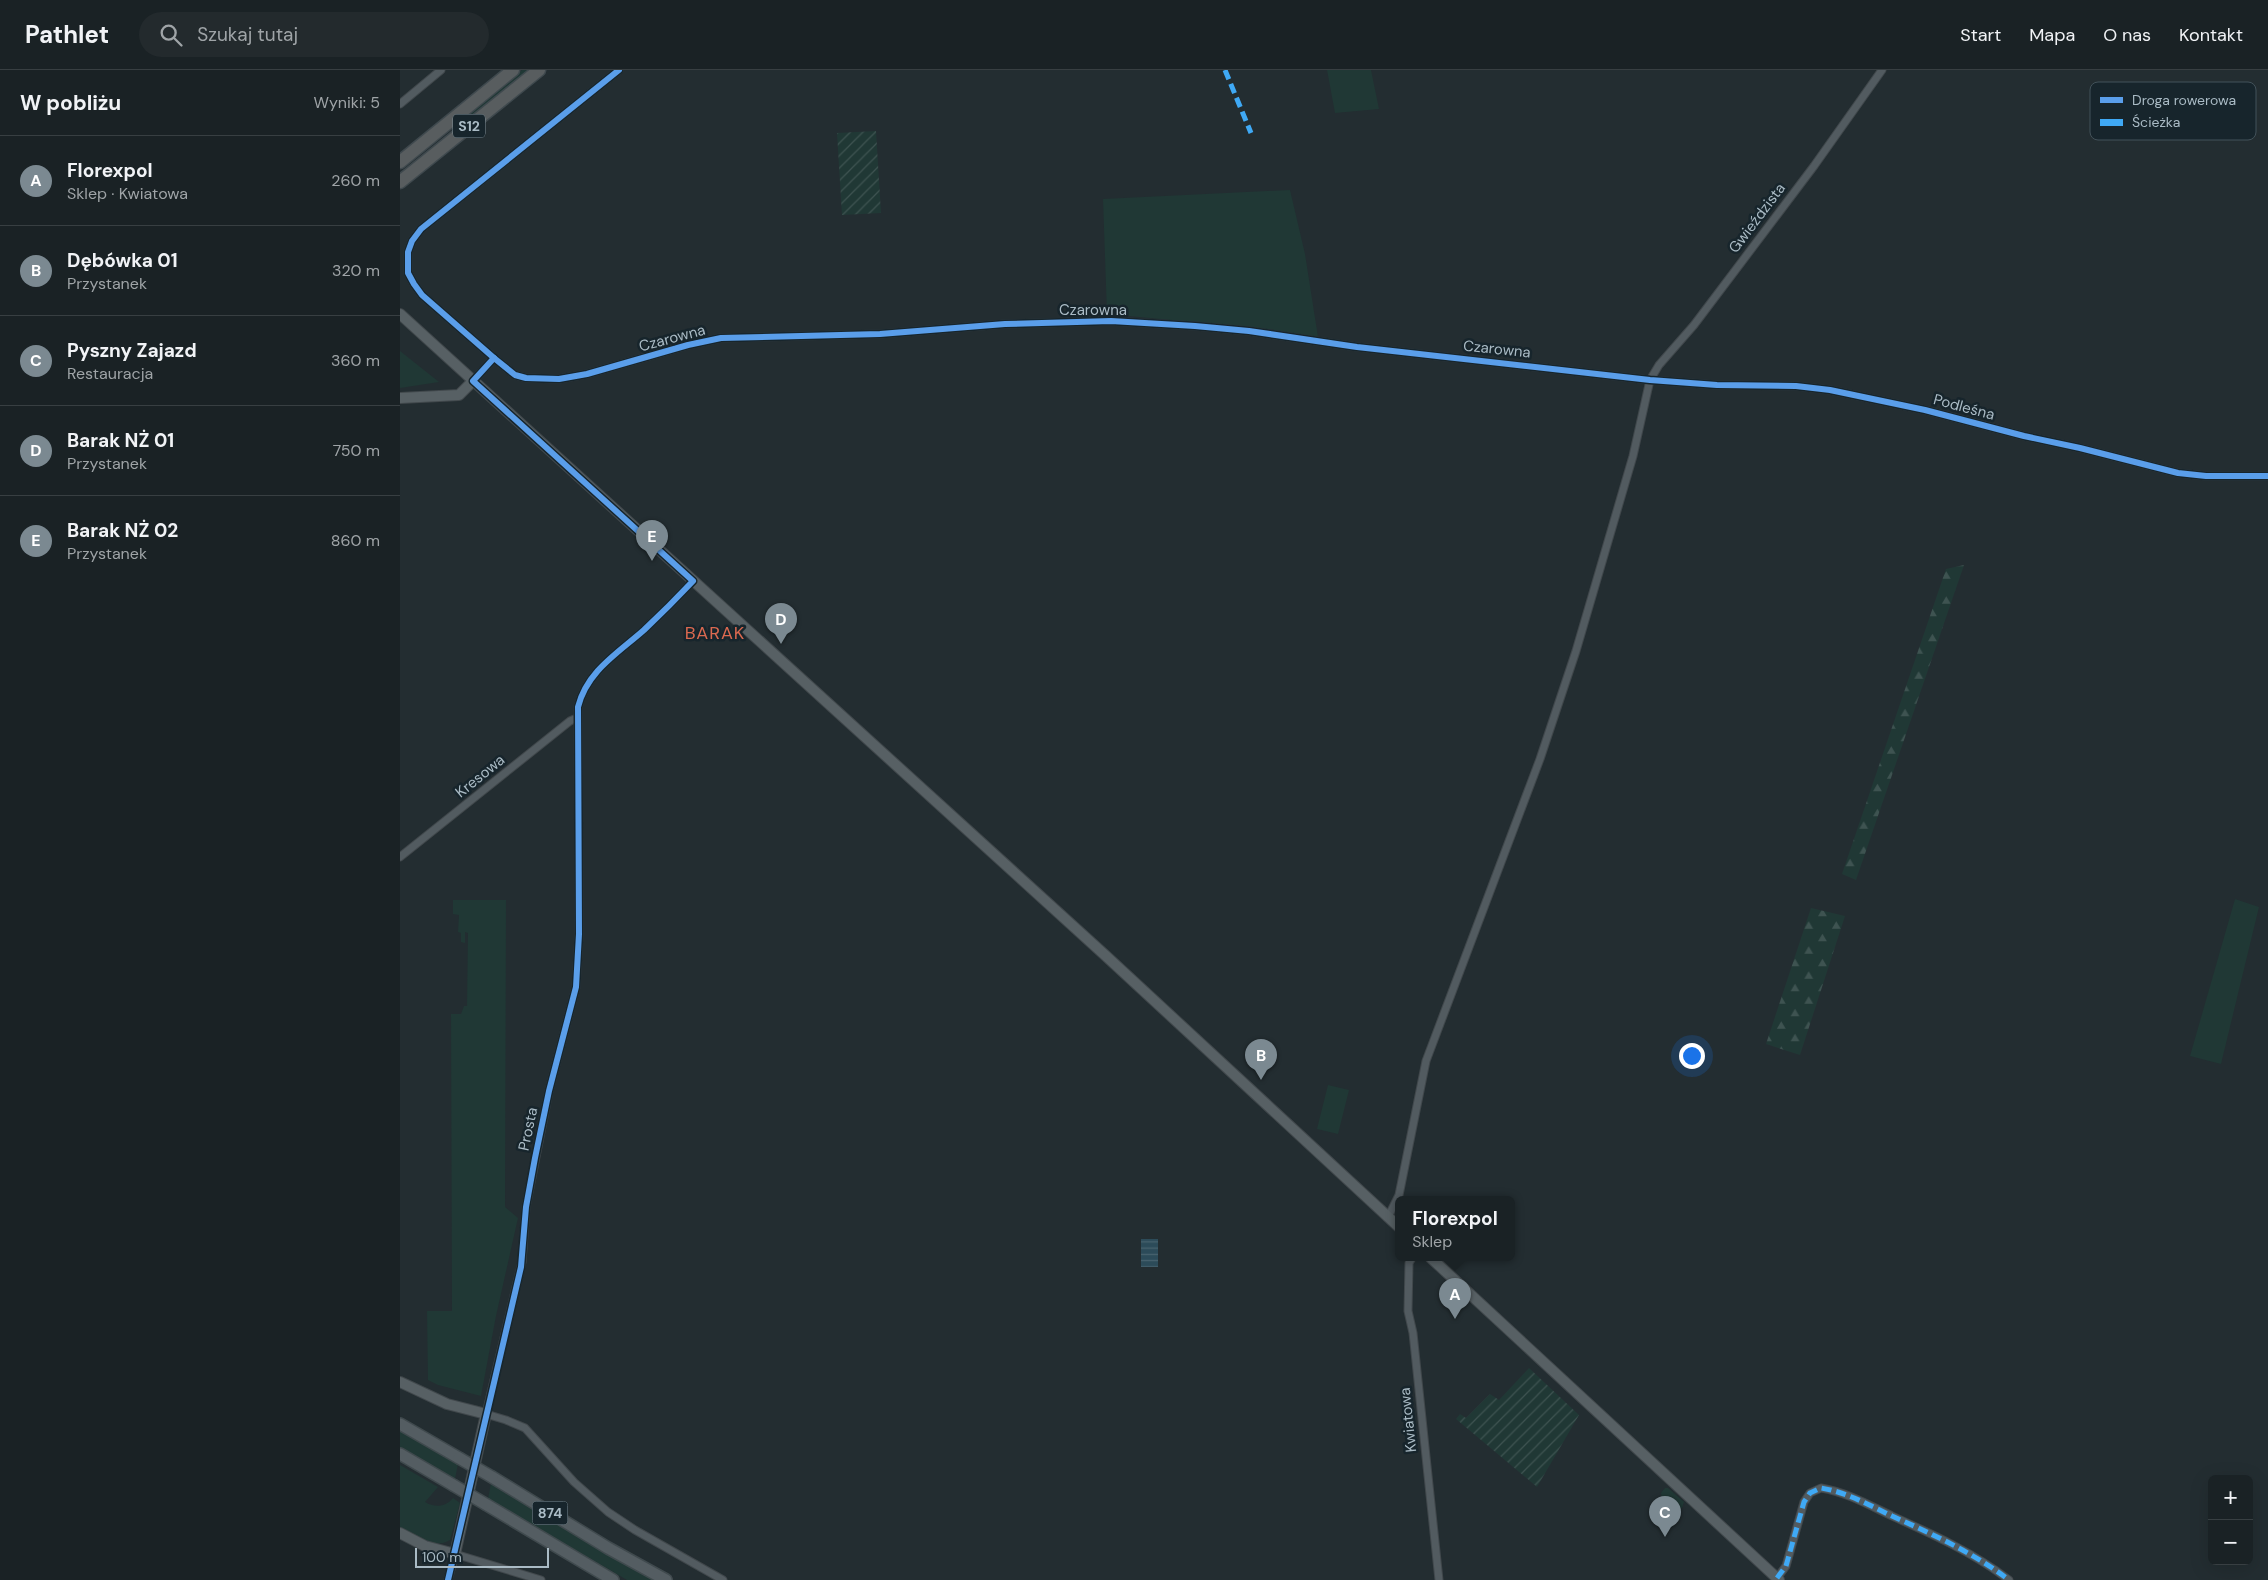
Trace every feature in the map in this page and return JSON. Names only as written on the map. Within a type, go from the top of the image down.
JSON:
[{"type":"highway","name":"S12","points":[[400,162],[514,70]]},
{"type":"highway","name":"S12","points":[[400,182],[539,70]]},
{"type":"main road","name":"874","points":[[400,1424],[666,1580]]},
{"type":"main road","name":"874","points":[[400,1454],[614,1580]]},
{"type":"street","points":[[400,104],[441,70]]},
{"type":"street","name":"Czarowna","points":[[619,70],[421,229],[412,240],[407,264],[408,273],[422,295],[515,375],[538,380],[559,380],[587,374],[688,345],[721,338],[880,334],[1005,324],[1111,321],[1249,331],[1357,347],[1650,380]]},
{"type":"street","name":"Gwieździsta","points":[[1650,380],[1814,166],[1882,70]]},
{"type":"street","points":[[400,314],[1113,962],[1395,1223]]},
{"type":"street","points":[[400,398],[459,395],[494,358]]},
{"type":"street","points":[[1398,1196],[1426,1061],[1540,759],[1574,659],[1633,456],[1650,380]]},
{"type":"street","name":"Podleśna","points":[[1650,380],[1716,385],[1796,386],[1830,390],[1925,410],[2024,436],[2178,472],[2206,476],[2268,476]]},
{"type":"street","name":"Prosta","points":[[486,1414],[521,1268],[526,1207],[549,1091],[574,998],[579,934],[577,718],[581,697],[595,673],[643,630],[693,581]]},
{"type":"street","name":"Kresowa","points":[[400,857],[570,721],[577,718]]},
{"type":"street","points":[[1388,1217],[1395,1203]]},
{"type":"street","name":"Kwiatowa","points":[[1410,1261],[1408,1310],[1413,1333],[1439,1580]]},
{"type":"street","points":[[1435,1261],[1778,1579],[1786,1566],[1804,1502],[1810,1493],[1821,1488],[1849,1496],[1922,1530],[1972,1555],[2009,1580]]},
{"type":"street","points":[[400,1382],[447,1404],[486,1414],[525,1428],[574,1482],[608,1512],[635,1530],[723,1580]]},
{"type":"street","points":[[448,1580],[486,1414]]},
{"type":"street","points":[[400,1533],[425,1546],[541,1580]]},
{"type":"green space","points":[[522,70],[531,70],[460,127],[456,124]]},
{"type":"green space","points":[[1327,70],[1371,70],[1379,109],[1335,113]]},
{"type":"green space","points":[[876,131],[881,213],[842,215],[837,133]]},
{"type":"green space","points":[[1290,190],[1305,254],[1318,337],[1268,329],[1107,314],[1103,199]]},
{"type":"green space","points":[[400,351],[439,382],[400,388]]},
{"type":"green space","points":[[1964,565],[1856,880],[1842,874],[1946,569]]},
{"type":"green space","points":[[2235,899],[2259,907],[2221,1064],[2190,1056]]},
{"type":"green space","points":[[453,900],[506,900],[505,1207],[518,1218],[496,1316],[481,1396],[438,1385],[428,1380],[427,1311],[452,1311],[451,1014],[461,1014],[464,1006],[467,1006],[468,933],[465,932],[465,943],[461,942],[461,933],[458,932],[459,915],[453,914]]},
{"type":"green space","points":[[1811,908],[1845,916],[1800,1055],[1766,1044]]},
{"type":"green space","points":[[1328,1085],[1349,1090],[1338,1134],[1317,1129]]},
{"type":"green space","points":[[1529,1368],[1579,1415],[1537,1487],[1456,1419],[1460,1414],[1466,1418],[1490,1394],[1499,1400]]},
{"type":"green space","points":[[400,1430],[458,1464],[455,1479],[400,1448]]},
{"type":"green space","points":[[400,1465],[438,1487],[425,1502],[440,1506],[453,1498],[460,1503],[450,1540],[444,1543],[431,1543],[400,1529]]},
{"type":"green space","points":[[491,1483],[656,1580],[627,1580],[488,1499]]},
{"type":"green space","points":[[1665,1488],[1668,1488],[1684,1502],[1682,1508],[1671,1507],[1665,1503],[1661,1493]]},
{"type":"water","points":[[1141,1239],[1158,1239],[1158,1267],[1141,1267]]},
{"type":"marked path","points":[[1225,70],[1251,133]]},
{"type":"marked path","points":[[1777,1578],[1786,1566],[1804,1502],[1810,1493],[1821,1488],[1857,1499],[1937,1537],[1982,1561],[2009,1580]]},
{"type":"cycle path","points":[[619,70],[421,229],[412,241],[408,252],[408,273],[422,295],[515,375],[526,378],[559,379],[587,374],[688,345],[721,338],[880,334],[1005,324],[1111,321],[1249,331],[1357,347],[1650,380],[1717,385],[1796,386],[1830,390],[1925,410],[2178,473],[2206,476],[2268,476]]},
{"type":"cycle path","points":[[448,1580],[521,1267],[526,1207],[535,1158],[549,1091],[576,987],[579,934],[578,707],[582,694],[596,673],[644,630],[693,581],[473,381],[494,358]]},
{"type":"place","name":"Barak NŻ 02","points":[[652,561]]},
{"type":"place","name":"Barak NŻ 01","points":[[781,644]]},
{"type":"place","name":"Dębówka 01","points":[[1261,1080]]},
{"type":"place","name":"Florexpol","points":[[1455,1319]]},
{"type":"place","name":"Pyszny Zajazd","points":[[1665,1537]]},
{"type":"district","name":"BARAK","points":[[715,633]]}]
